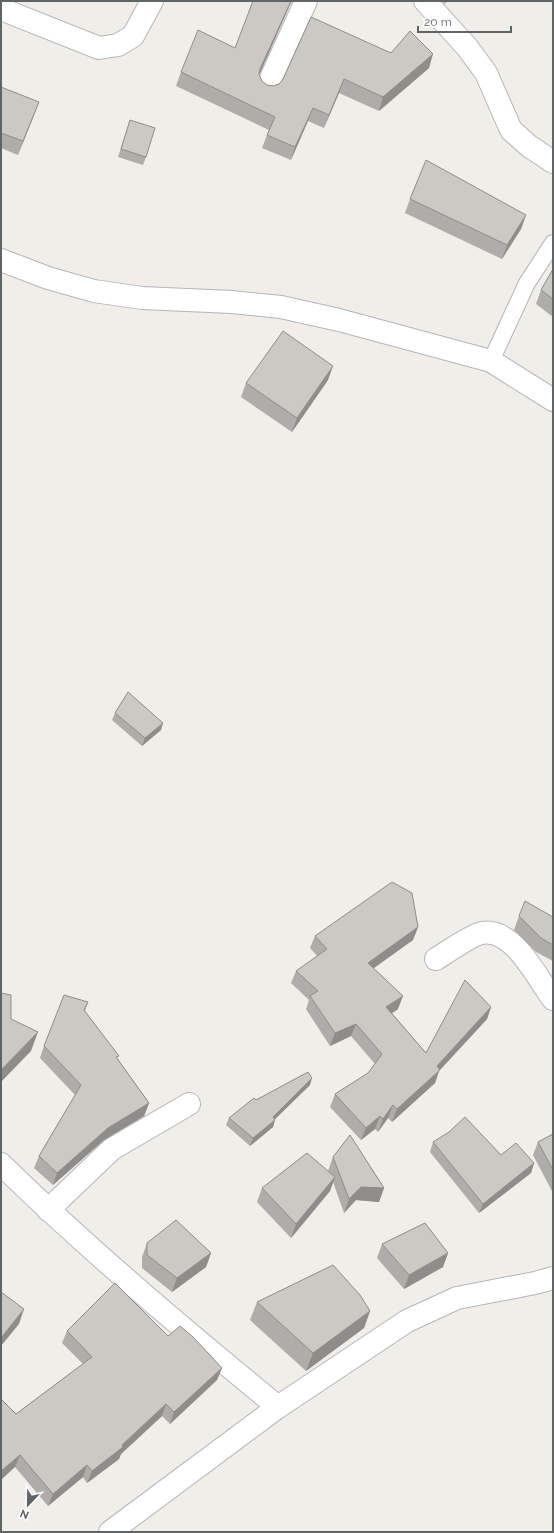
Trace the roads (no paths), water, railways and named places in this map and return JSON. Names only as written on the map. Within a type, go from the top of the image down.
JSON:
[{"type":"street","points":[[1,9],[99,48],[118,45],[133,36],[152,1]]},
{"type":"street","points":[[267,87],[306,1]]},
{"type":"street","points":[[425,1],[467,47],[486,73],[511,130],[529,146],[553,162]]},
{"type":"street","points":[[1,260],[48,278],[94,291],[142,298],[232,302],[281,307],[339,320],[491,361],[553,400]]},
{"type":"street","points":[[436,959],[481,933],[498,934],[518,949],[553,998]]},
{"type":"street","points":[[48,1210],[112,1149],[189,1104]]},
{"type":"street","points":[[1,1164],[48,1210],[117,1272],[278,1407]]},
{"type":"street","points":[[110,1532],[278,1407],[414,1318],[457,1298],[535,1283],[553,1278]]},
{"type":"lane","points":[[491,361],[527,283],[553,243]]}]
